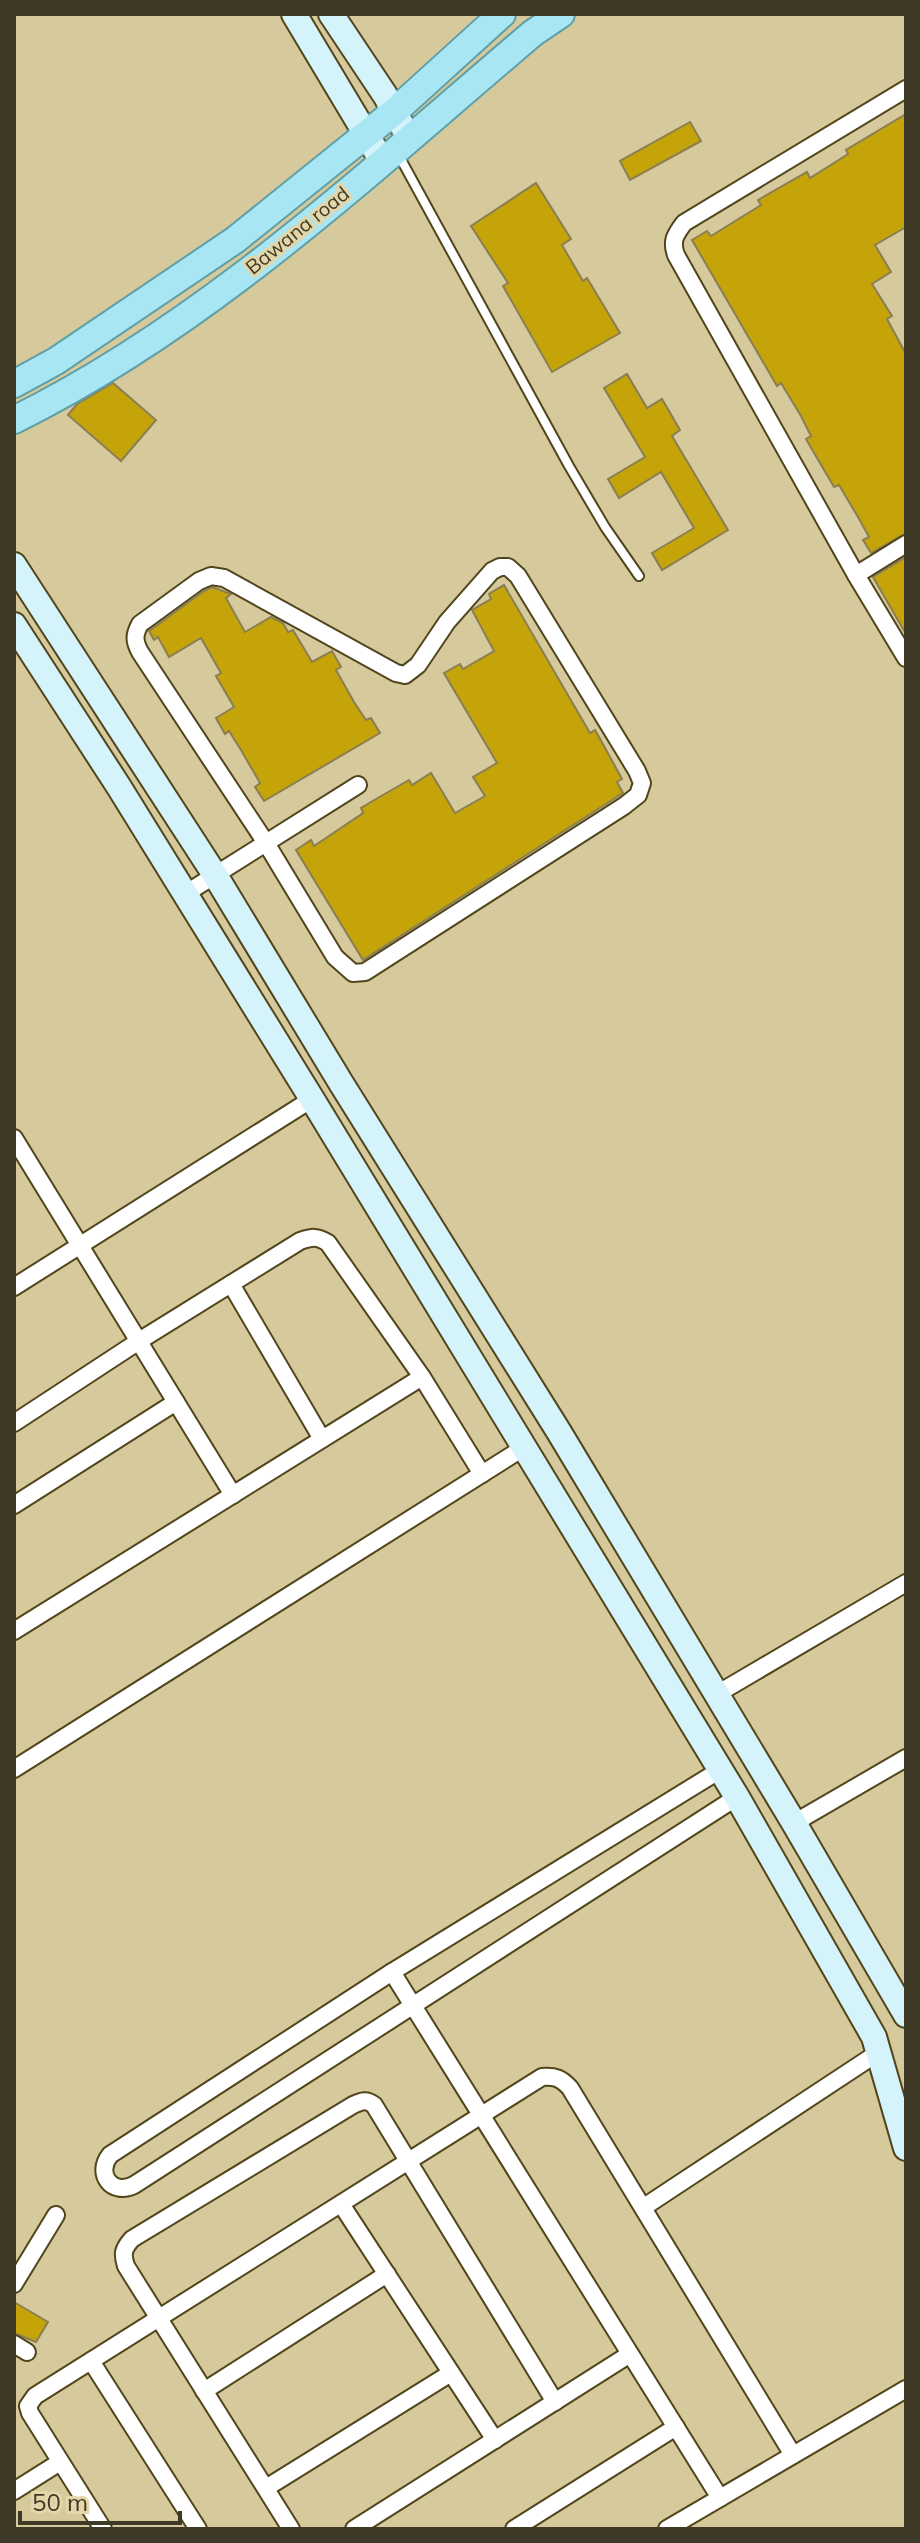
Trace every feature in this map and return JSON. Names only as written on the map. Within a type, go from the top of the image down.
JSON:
[{"type":"main road","name":"Bawana road","points":[[14,384],[56,361],[216,253],[394,112],[502,14]]},
{"type":"main road","name":"Bawana road","points":[[14,420],[123,361],[258,264],[533,33],[561,14]]},
{"type":"street","points":[[294,14],[366,134],[396,149],[394,112],[331,14]]},
{"type":"street","points":[[906,89],[684,223],[672,245],[856,575],[906,658]]},
{"type":"street","points":[[856,575],[906,544]]},
{"type":"street","points":[[14,565],[215,875],[559,1432],[906,2015]]},
{"type":"street","points":[[508,567],[518,576],[642,783],[638,795],[624,806],[365,972],[353,973],[335,957],[266,843],[135,642],[140,624],[199,581],[211,576],[224,578],[396,673],[405,675],[418,665],[447,622],[492,571],[508,567]]},
{"type":"street","points":[[14,625],[312,1099],[737,1797],[874,2037],[906,2148]]},
{"type":"street","points":[[185,894],[358,785]]},
{"type":"street","points":[[14,1287],[312,1099]]},
{"type":"street","points":[[14,1138],[233,1495]]},
{"type":"street","points":[[14,1423],[139,1341],[311,1237],[328,1243],[422,1377],[482,1474]]},
{"type":"street","points":[[231,1284],[322,1439]]},
{"type":"street","points":[[14,1631],[422,1377]]},
{"type":"street","points":[[14,1505],[176,1402]]},
{"type":"street","points":[[14,1769],[523,1448]]},
{"type":"street","points":[[717,1694],[906,1583]]},
{"type":"street","points":[[794,1823],[906,1758]]},
{"type":"street","points":[[720,1770],[392,1972],[110,2155],[103,2163],[103,2172],[118,2189],[134,2185],[737,1797]]},
{"type":"street","points":[[392,1972],[720,2498]]},
{"type":"street","points":[[644,2207],[879,2052]]},
{"type":"street","points":[[103,2529],[30,2413],[28,2406],[35,2396],[542,2077],[563,2079],[793,2455]]},
{"type":"street","points":[[291,2529],[122,2255],[132,2239],[362,2101],[374,2105],[555,2402]]},
{"type":"street","points":[[341,2204],[495,2440]]},
{"type":"street","points":[[14,2284],[56,2215]]},
{"type":"street","points":[[204,2391],[387,2274]]},
{"type":"street","points":[[354,2529],[630,2354]]},
{"type":"street","points":[[91,2361],[198,2529]]},
{"type":"street","points":[[266,2488],[451,2373]]},
{"type":"street","points":[[667,2529],[906,2389]]},
{"type":"street","points":[[514,2529],[676,2427]]},
{"type":"street","points":[[14,2491],[60,2462]]},
{"type":"lane","points":[[396,149],[569,466],[639,576]]},
{"type":"building","points":[[906,114],[906,227],[875,245],[891,272],[872,284],[892,316],[887,319],[906,354],[906,533],[871,553],[863,540],[869,537],[858,517],[839,485],[834,487],[806,439],[811,436],[801,416],[781,383],[777,386],[692,240],[707,231],[711,236],[761,205],[758,200],[807,172],[810,178],[848,154],[846,150]]},
{"type":"building","points":[[690,122],[701,141],[630,180],[620,161]]},
{"type":"building","points":[[536,183],[571,239],[562,245],[583,281],[587,278],[620,333],[552,372],[503,286],[508,283],[471,226]]},
{"type":"building","points":[[627,374],[647,408],[662,399],[680,430],[672,436],[728,530],[662,570],[652,553],[694,528],[661,472],[619,498],[608,479],[645,457],[604,388]]},
{"type":"building","points":[[113,383],[156,420],[121,461],[68,415],[77,404]]},
{"type":"building","points":[[906,557],[906,634],[873,577]]},
{"type":"building","points":[[504,585],[590,733],[595,730],[622,779],[617,782],[623,793],[363,960],[296,850],[311,840],[314,846],[363,813],[361,808],[409,780],[412,785],[431,773],[455,813],[485,796],[473,777],[497,763],[444,673],[460,664],[463,669],[494,651],[472,610],[491,599],[489,594]]},
{"type":"building","points":[[212,587],[231,594],[226,598],[245,632],[271,617],[283,623],[288,632],[293,630],[312,662],[332,651],[341,667],[336,670],[354,702],[366,720],[371,718],[380,733],[264,801],[255,787],[260,783],[241,750],[229,731],[225,734],[216,718],[234,707],[216,676],[221,673],[201,638],[169,657],[158,637],[154,640],[149,631]]},
{"type":"building","points":[[14,2302],[48,2322],[36,2342],[14,2333]]}]
